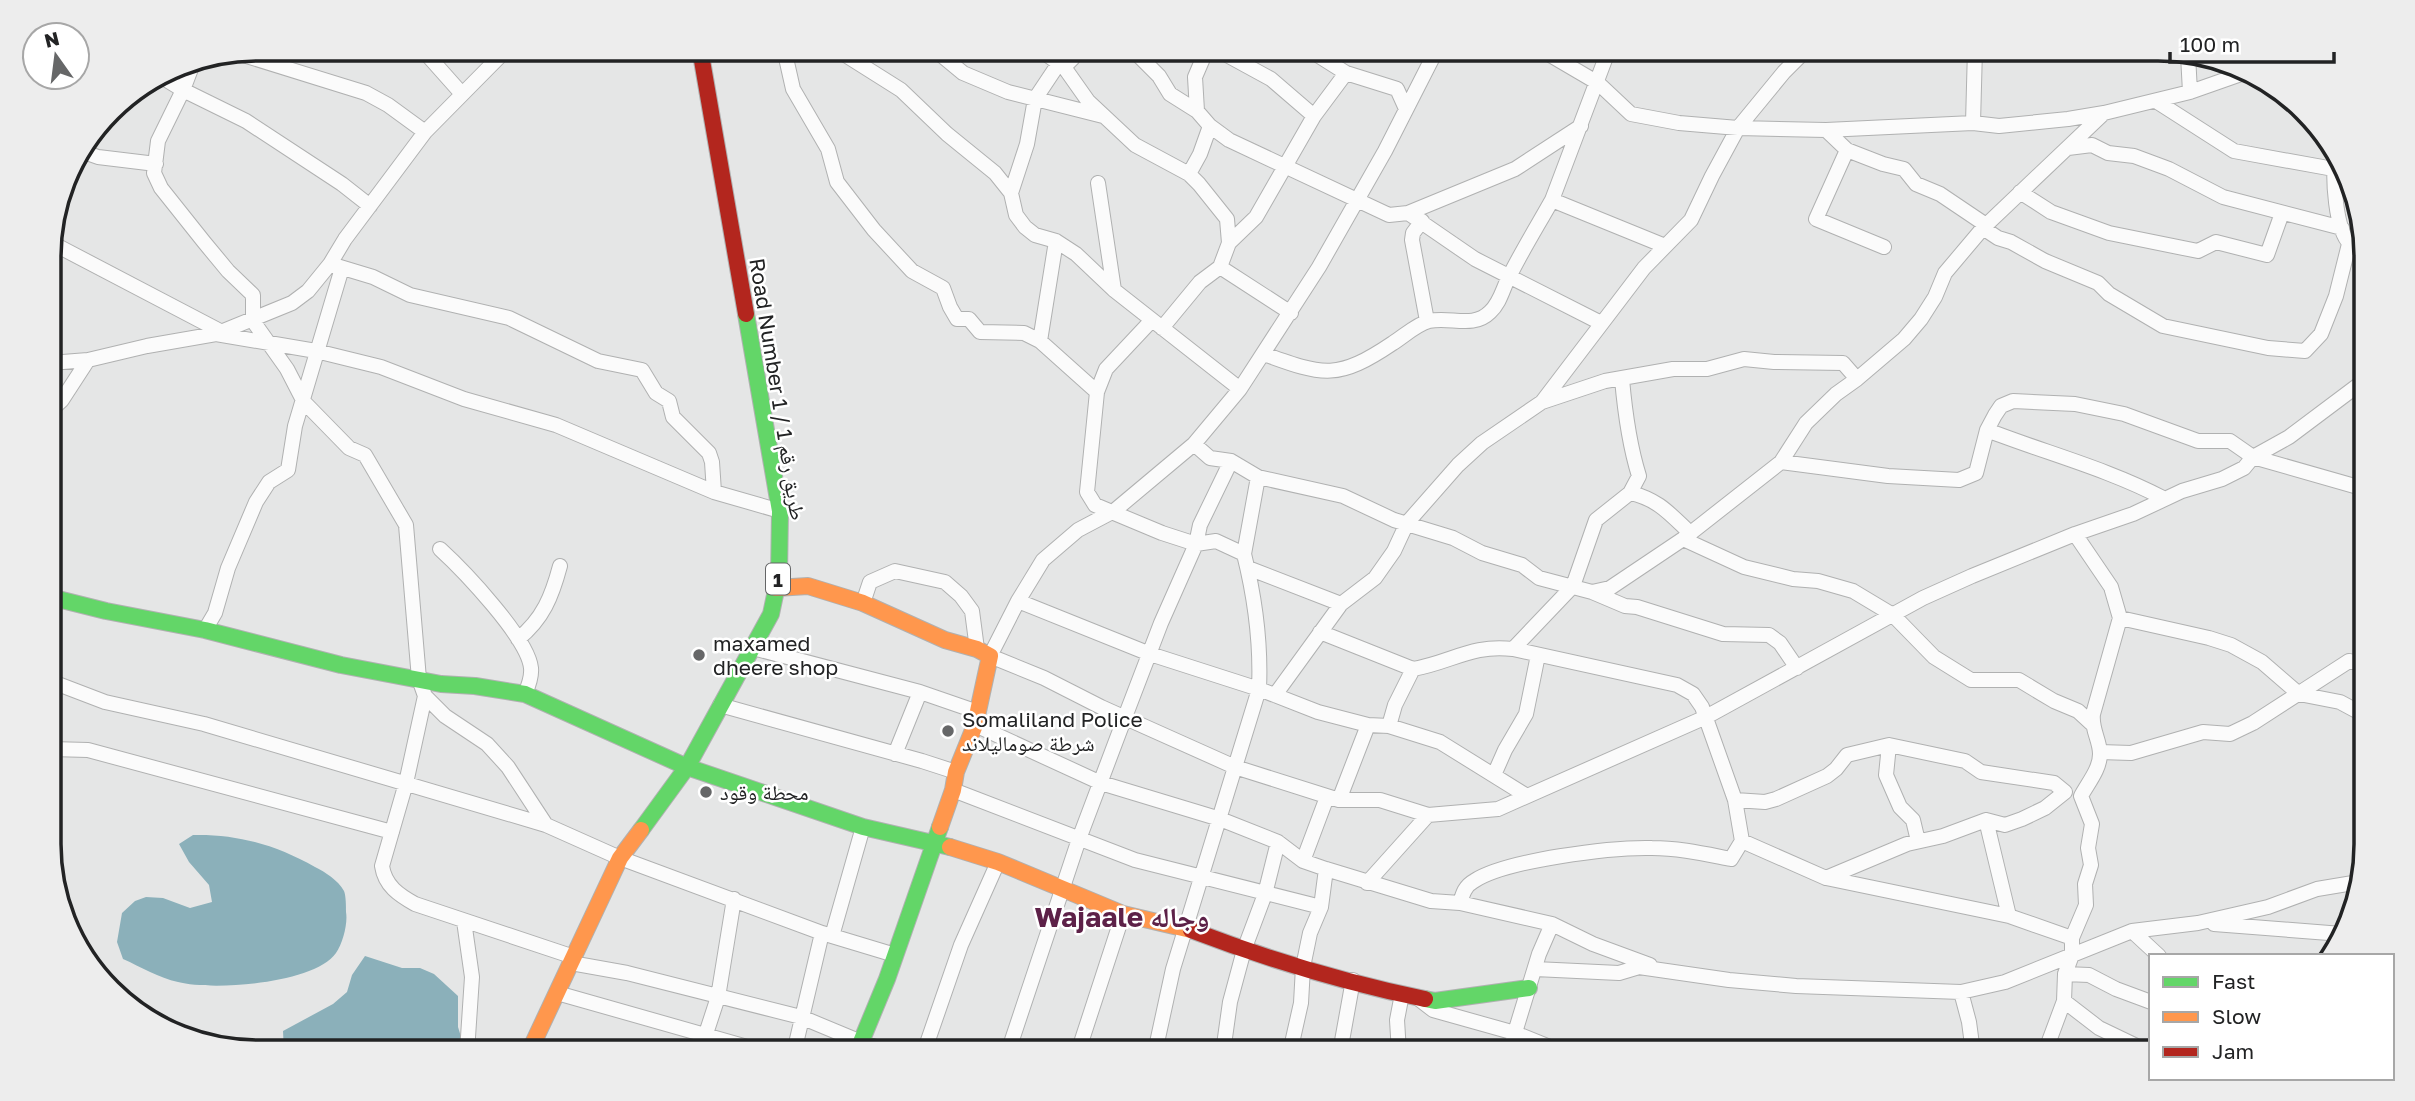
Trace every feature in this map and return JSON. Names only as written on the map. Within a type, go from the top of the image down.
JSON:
[{"type":"main road","name":"Road Number 1 / طريق رقم 1","points":[[534,1040],[620,858],[687,767],[754,648],[771,614],[779,576],[780,511],[702,62]]},
{"type":"main road","points":[[776,588],[808,586],[863,603],[945,640],[983,652],[977,718],[863,1040]]},
{"type":"main road","points":[[61,600],[205,630],[341,665],[525,694],[687,767],[863,827],[934,842],[998,862],[1123,914],[1186,928],[1244,950],[1409,996],[1435,1001],[1529,988]]},
{"type":"street","points":[[1197,111],[1195,77],[1202,61]]},
{"type":"street","points":[[1239,61],[1271,79],[1314,116]]},
{"type":"street","points":[[1328,61],[1346,73],[1397,89],[1406,109]]},
{"type":"street","points":[[983,652],[1036,569],[1053,549],[1078,530],[1114,511],[1194,444],[1240,388],[1290,313],[1357,200],[1431,61]]},
{"type":"street","points":[[1561,61],[1598,83],[1631,114],[1679,123],[1738,128],[1826,130],[1973,123],[1999,126],[2104,113],[2190,92],[2234,76]]},
{"type":"street","points":[[1264,354],[1310,369],[1342,370],[1365,362],[1427,321],[1474,322],[1490,313],[1500,300],[1509,276],[1552,200],[1605,61]]},
{"type":"street","points":[[1542,402],[1644,268],[1691,220],[1738,128],[1795,61]]},
{"type":"street","points":[[1973,123],[1975,61]]},
{"type":"street","points":[[266,62],[366,93],[388,105],[425,132]]},
{"type":"street","points":[[433,62],[462,94]]},
{"type":"street","points":[[205,630],[215,613],[228,568],[256,502],[269,482],[288,470],[295,426],[304,402],[336,266],[345,239],[425,132],[494,62]]},
{"type":"street","points":[[787,62],[793,89],[828,149],[837,182],[874,230],[912,271],[943,288],[957,319],[968,320],[980,332],[1024,333],[1040,341],[1097,392]]},
{"type":"street","points":[[856,62],[901,90],[947,134],[995,173],[1011,193],[1016,215],[1025,227],[1035,235],[1056,241],[1076,254],[1114,290],[1240,388]]},
{"type":"street","points":[[950,62],[963,72],[1008,92],[1105,117]]},
{"type":"street","points":[[1056,62],[1088,101],[1135,145],[1189,174],[1227,219],[1229,243],[1220,267],[1200,282],[1106,369],[1097,392],[1087,492],[1096,505],[1161,533],[1196,544],[1216,541],[1246,561],[1340,604]]},
{"type":"street","points":[[1011,193],[1027,144],[1035,99],[1061,65],[1067,62]]},
{"type":"street","points":[[1145,62],[1159,76],[1170,94],[1197,111],[1210,126],[1230,141],[1390,215],[1408,213],[1515,169],[1581,126]]},
{"type":"street","points":[[2188,64],[2190,92]]},
{"type":"street","points":[[1229,243],[1256,217],[1314,116],[1346,73]]},
{"type":"street","points":[[189,74],[158,141],[154,173],[162,188],[228,271],[253,295],[253,321],[286,369],[304,402],[349,448],[365,455],[406,525],[419,679],[425,696],[445,716],[479,737],[494,751],[508,767],[546,825]]},
{"type":"street","points":[[169,82],[246,121],[342,184],[370,206]]},
{"type":"street","points":[[2157,101],[2234,151],[2331,165]]},
{"type":"street","points":[[1592,592],[1610,588],[1687,536],[1781,463],[1806,423],[1836,394],[1892,351],[1921,319],[1936,297],[1945,273],[1984,227],[2104,113]]},
{"type":"street","points":[[1189,174],[1210,126]]},
{"type":"street","points":[[1826,130],[1847,150],[1904,169],[1916,184],[1940,194],[1998,238],[2098,283],[2109,294],[2163,326],[2268,348],[2305,351],[2321,334],[2336,296],[2349,244]]},
{"type":"street","points":[[2068,148],[2092,145],[2108,153],[2134,156],[2169,169],[2223,197],[2342,228]]},
{"type":"street","points":[[1847,150],[1816,219],[1884,247]]},
{"type":"street","points":[[90,154],[156,164]]},
{"type":"street","points":[[2335,174],[2334,190],[2342,228],[2349,244],[2353,247]]},
{"type":"street","points":[[1098,183],[1114,290]]},
{"type":"street","points":[[2020,192],[2051,212],[2078,224],[2198,251],[2216,242],[2267,255],[2282,213]]},
{"type":"street","points":[[1552,200],[1665,246]]},
{"type":"street","points":[[1408,213],[1475,260],[1601,323]]},
{"type":"street","points":[[1422,221],[1413,233],[1412,240],[1427,321]]},
{"type":"street","points":[[1040,341],[1056,241]]},
{"type":"street","points":[[62,248],[219,333],[316,351],[382,367],[464,399],[556,425],[714,492],[780,511]]},
{"type":"street","points":[[336,266],[373,277],[410,295],[509,318],[598,361],[642,370],[656,393],[669,401],[673,417],[709,453],[714,492]]},
{"type":"street","points":[[62,362],[88,360],[219,333],[292,303],[336,266]]},
{"type":"street","points":[[1220,267],[1290,313]]},
{"type":"street","points":[[1275,695],[1340,604],[1375,578],[1394,551],[1407,523],[1458,465],[1482,443],[1542,402],[1605,382],[1673,369],[1707,369],[1744,359],[1843,363],[1857,379]]},
{"type":"street","points":[[62,400],[88,360]]},
{"type":"street","points":[[1513,649],[1573,586],[1596,520],[1630,494],[1639,476],[1626,422],[1622,379]]},
{"type":"street","points":[[983,652],[1235,767],[1333,799],[1380,800],[1428,815],[1498,810],[1706,717],[1893,615],[1972,576],[2244,468],[2253,457],[2289,437],[2354,388]]},
{"type":"street","points":[[1781,463],[1888,475],[1964,479],[1976,473],[1987,430],[2006,402],[2075,404],[2124,414],[2198,441],[2230,441],[2253,457],[2354,486]]},
{"type":"street","points":[[1987,430],[2041,452],[2129,480],[2164,498]]},
{"type":"street","points":[[1194,444],[1210,458],[1231,461],[1258,477],[1343,496],[1383,515],[1453,538],[1482,553],[1522,565],[1539,578],[1573,586],[1625,606],[1637,607],[1723,634],[1769,635],[1780,643],[1797,668]]},
{"type":"street","points":[[1012,1040],[1079,839],[1125,717],[1196,544],[1200,526],[1231,461]]},
{"type":"street","points":[[1158,1040],[1173,969],[1259,690],[1260,662],[1246,561],[1258,477]]},
{"type":"street","points":[[1630,494],[1648,497],[1662,506],[1687,536],[1744,567],[1793,579],[1818,581],[1853,591],[1893,615],[1934,657],[1971,680],[2019,680],[2054,701],[2078,711],[2091,723],[2100,752],[2097,768],[2081,796]]},
{"type":"street","points":[[2075,534],[2111,587],[2120,618],[2091,723]]},
{"type":"street","points":[[440,549],[499,611],[518,639],[531,667],[525,694]]},
{"type":"street","points":[[518,639],[529,630],[546,608],[553,594],[560,566]]},
{"type":"street","points":[[863,603],[870,582],[895,571],[945,582],[961,596],[972,611],[983,652]]},
{"type":"street","points":[[1018,601],[1150,654],[1318,712],[1368,725],[1389,726],[1440,742],[1527,796]]},
{"type":"street","points":[[2120,618],[2231,645],[2262,662],[2299,694],[2340,702],[2354,710]]},
{"type":"street","points":[[1320,632],[1413,669],[1437,665],[1485,648],[1513,649],[1677,685],[1693,694],[1706,717],[1735,800],[1742,841],[1731,859],[1680,849],[1595,852],[1514,866],[1475,880],[1463,892],[1460,903]]},
{"type":"street","points":[[754,648],[920,692],[977,718],[1101,783],[1220,819],[1278,842],[1303,860],[1326,869],[1431,901],[1460,903],[1552,925],[1664,971]]},
{"type":"street","points":[[1494,775],[1526,715],[1538,655]]},
{"type":"street","points":[[2100,752],[2131,753],[2203,732],[2230,734],[2253,723],[2349,661],[2354,662]]},
{"type":"street","points":[[1389,726],[1395,705],[1413,669]]},
{"type":"street","points":[[61,685],[105,702],[204,724],[546,825],[620,858],[827,935],[895,955]]},
{"type":"street","points":[[895,754],[920,692]]},
{"type":"street","points":[[425,696],[406,783],[382,866],[384,877],[392,889],[415,904],[572,960],[801,1017],[846,1040]]},
{"type":"street","points":[[720,705],[956,772]]},
{"type":"street","points":[[1303,860],[1368,725]]},
{"type":"street","points":[[1735,800],[1765,802],[1776,799],[1827,776],[1847,755],[1889,746],[1965,761],[1982,772],[2054,783],[2065,792],[2045,808],[2005,825],[1986,820],[1943,836],[1918,841],[1826,878]]},
{"type":"street","points":[[1889,746],[1886,775],[1900,807],[1913,820],[1918,841]]},
{"type":"street","points":[[61,749],[88,750],[392,832]]},
{"type":"street","points":[[953,790],[1135,860],[1321,907]]},
{"type":"street","points":[[2061,795],[2081,796]]},
{"type":"street","points":[[2050,1039],[2064,1001],[2065,974],[2072,955],[2072,938],[2085,905],[2085,884],[2091,865],[2088,848],[2092,824],[2081,796]]},
{"type":"street","points":[[1367,883],[1428,815]]},
{"type":"street","points":[[1986,820],[2009,916]]},
{"type":"street","points":[[796,1040],[801,1017],[863,827]]},
{"type":"street","points":[[1742,841],[1826,878],[2009,916],[2072,938]]},
{"type":"street","points":[[1225,1039],[1230,1002],[1244,950],[1265,894],[1278,842]]},
{"type":"street","points":[[928,1040],[961,945],[998,862]]},
{"type":"street","points":[[1292,1039],[1301,1003],[1303,967],[1310,933],[1321,907],[1326,869]]},
{"type":"street","points":[[1535,969],[1619,973],[1639,967],[1796,986],[1961,992],[2005,982],[2132,931],[2198,923],[2268,907],[2317,889],[2350,883]]},
{"type":"street","points":[[704,1040],[718,997],[734,899]]},
{"type":"street","points":[[1082,1040],[1123,914]]},
{"type":"street","points":[[464,921],[472,977],[468,1040]]},
{"type":"street","points":[[2198,923],[2332,933]]},
{"type":"street","points":[[1513,1039],[1552,925]]},
{"type":"street","points":[[2132,931],[2157,954]]},
{"type":"street","points":[[2065,974],[2089,975],[2149,1001]]},
{"type":"street","points":[[1342,1039],[1353,980]]},
{"type":"street","points":[[1961,992],[1971,1039]]},
{"type":"street","points":[[557,993],[722,1040]]},
{"type":"street","points":[[1398,1039],[1397,1020],[1409,996],[1433,1010],[1515,1032],[1532,1039]]},
{"type":"street","points":[[2064,1001],[2099,1028],[2122,1039]]},
{"type":"water","points":[[193,835],[226,836],[256,842],[300,859],[335,880],[346,898],[346,927],[336,953],[324,964],[285,978],[214,986],[171,980],[123,959],[117,942],[122,913],[135,901],[146,897],[163,898],[190,908],[212,902],[209,885],[189,862],[179,844]]},
{"type":"water","points":[[365,956],[402,968],[420,968],[434,974],[458,996],[458,1027],[462,1040],[283,1040],[283,1031],[333,1004],[347,992],[352,975]]},
{"type":"traffic: fast","points":[[641,830],[687,767],[771,614],[779,576],[780,511],[746,314]]},
{"type":"traffic: fast","points":[[61,600],[205,630],[341,665],[441,684],[525,694],[687,767],[863,827],[950,847]]},
{"type":"traffic: fast","points":[[862,1040],[887,979],[940,827]]},
{"type":"traffic: fast","points":[[1425,999],[1435,1001],[1529,988]]},
{"type":"traffic: slow","points":[[776,588],[808,586],[863,603],[945,640],[977,649],[990,656],[975,725],[956,772],[953,790],[940,827]]},
{"type":"traffic: slow","points":[[535,1040],[620,858],[641,830]]},
{"type":"traffic: slow","points":[[950,847],[998,862],[1123,914],[1191,930]]},
{"type":"traffic: jam","points":[[702,62],[746,314]]},
{"type":"traffic: jam","points":[[1191,930],[1307,969],[1425,999]]},
{"type":"place","name":"maxamed dheere shop","points":[[699,655]]},
{"type":"place","name":"Somaliland Police شرطة صوماليلاند","points":[[948,731]]},
{"type":"place","name":"محطة وقود","points":[[706,792]]},
{"type":"district","name":"Wajaale وجاله","points":[[1122,916]]}]
